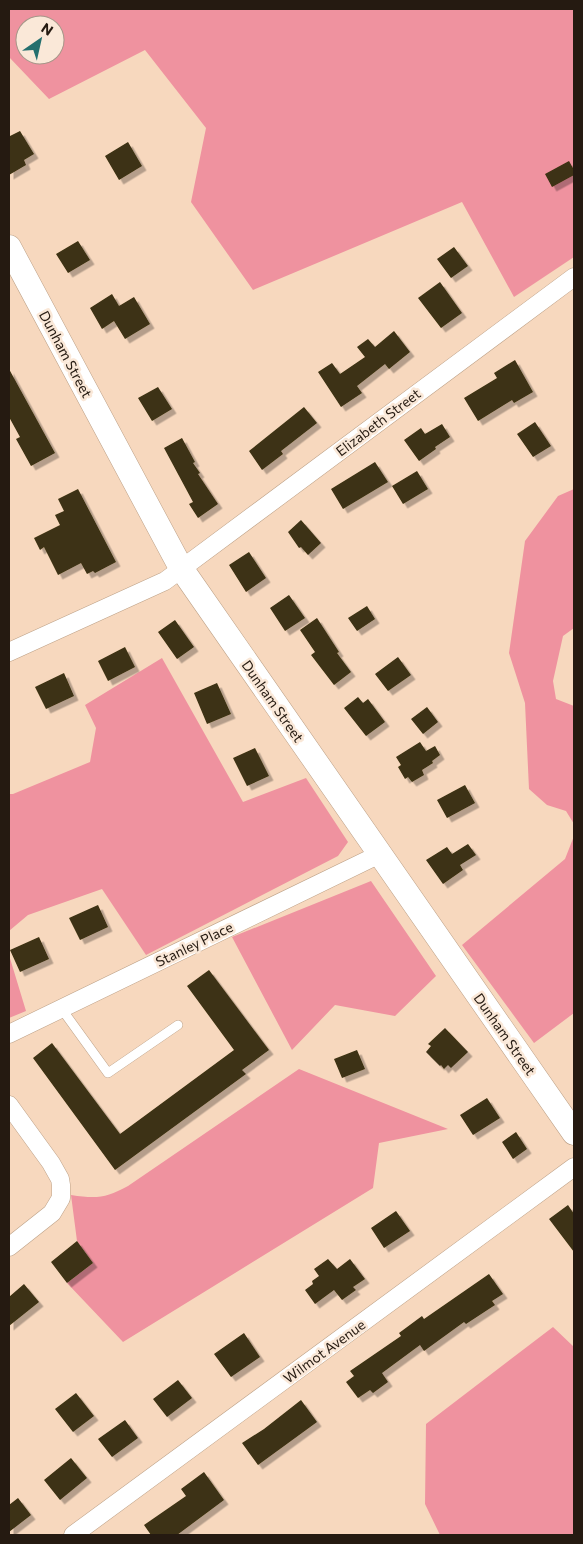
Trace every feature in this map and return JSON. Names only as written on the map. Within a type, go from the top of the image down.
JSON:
[{"type":"street","name":"Dunham Street","points":[[9,247],[181,568],[380,854],[571,1121]]},
{"type":"street","name":"Elizabeth Street","points":[[9,652],[158,585],[574,276]]},
{"type":"street","name":"Stanley Place","points":[[9,1034],[380,854]]},
{"type":"street","points":[[9,1105],[51,1163],[62,1185],[61,1198],[52,1213],[9,1247]]},
{"type":"street","name":"Wilmot Avenue","points":[[73,1535],[574,1168]]},
{"type":"lane","points":[[61,1008],[108,1073],[178,1024]]},
{"type":"shaded area","points":[[9,9],[574,9],[574,257],[514,297],[462,202],[253,290],[191,202],[206,128],[145,50],[49,99],[17,65],[65,65],[65,15],[15,15],[15,63],[9,57]]},
{"type":"shaded area","points":[[574,489],[574,628],[563,636],[553,681],[556,699],[574,706],[574,824],[566,811],[547,805],[529,789],[525,703],[509,653],[525,541],[558,496]]},
{"type":"shaded area","points":[[162,658],[243,802],[306,778],[348,842],[338,856],[146,955],[102,889],[28,915],[9,931],[9,794],[90,762],[96,728],[85,705]]},
{"type":"shaded area","points":[[574,836],[574,1013],[534,1043],[462,945],[565,859]]},
{"type":"shaded area","points":[[371,881],[436,976],[395,1016],[335,1005],[292,1050],[232,937]]},
{"type":"shaded area","points":[[9,955],[26,1011],[9,1018]]},
{"type":"shaded area","points":[[299,1069],[448,1129],[379,1143],[373,1188],[123,1342],[67,1283],[93,1263],[77,1241],[71,1195],[101,1196],[128,1186]]},
{"type":"shaded area","points":[[553,1327],[574,1347],[574,1535],[440,1535],[425,1504],[426,1424]]},
{"type":"building","points":[[20,131],[34,154],[24,160],[26,165],[9,175],[9,133],[10,136]]},
{"type":"building","points":[[128,142],[142,166],[119,180],[105,156]]},
{"type":"building","points":[[569,161],[574,170],[574,175],[552,187],[545,174]]},
{"type":"building","points":[[78,241],[90,260],[68,273],[56,254]]},
{"type":"building","points":[[454,247],[468,266],[451,278],[437,259]]},
{"type":"building","points":[[440,282],[462,313],[441,328],[418,298]]},
{"type":"building","points":[[112,294],[119,306],[134,297],[150,324],[125,339],[114,321],[102,329],[90,308]]},
{"type":"building","points":[[394,331],[410,352],[389,369],[385,364],[357,386],[362,393],[341,407],[318,372],[332,363],[340,374],[365,357],[357,347],[368,339],[375,347]]},
{"type":"building","points":[[515,360],[533,392],[514,403],[512,400],[478,421],[464,398],[497,378],[494,373]]},
{"type":"building","points":[[9,369],[55,453],[31,466],[16,439],[20,437],[9,417]]},
{"type":"building","points":[[158,387],[172,409],[152,421],[138,398]]},
{"type":"building","points":[[304,407],[317,423],[281,451],[283,454],[262,470],[249,451]]},
{"type":"building","points":[[535,422],[551,446],[533,457],[517,434]]},
{"type":"building","points":[[442,424],[450,437],[419,461],[404,440],[421,428],[425,434]]},
{"type":"building","points":[[182,438],[195,462],[193,463],[200,473],[198,474],[218,504],[198,518],[189,504],[193,502],[164,448]]},
{"type":"building","points":[[375,462],[388,482],[343,509],[331,489]]},
{"type":"building","points":[[417,471],[428,489],[403,504],[392,486]]},
{"type":"building","points":[[78,489],[116,562],[95,573],[93,571],[87,574],[81,563],[58,575],[44,547],[40,550],[34,538],[60,525],[55,515],[64,511],[58,499]]},
{"type":"building","points":[[301,520],[321,543],[308,555],[301,547],[299,548],[288,532]]},
{"type":"building","points":[[249,552],[266,578],[246,592],[229,565]]},
{"type":"building","points":[[289,595],[305,618],[285,631],[270,608]]},
{"type":"building","points":[[367,606],[375,619],[357,631],[348,618]]},
{"type":"building","points":[[317,618],[339,652],[337,653],[351,672],[334,685],[311,655],[315,652],[300,630]]},
{"type":"building","points":[[175,620],[194,647],[177,659],[158,632]]},
{"type":"building","points":[[125,647],[135,667],[108,681],[98,661]]},
{"type":"building","points":[[398,657],[411,675],[388,691],[375,674]]},
{"type":"building","points":[[64,673],[74,696],[46,709],[35,687]]},
{"type":"building","points":[[217,683],[231,714],[207,724],[194,693]]},
{"type":"building","points":[[358,697],[363,703],[368,699],[385,722],[366,736],[344,708]]},
{"type":"building","points":[[427,707],[438,722],[423,734],[411,719]]},
{"type":"building","points":[[420,742],[426,751],[435,746],[440,755],[432,761],[433,763],[422,770],[424,775],[412,782],[408,777],[405,779],[398,767],[401,765],[396,757]]},
{"type":"building","points":[[255,748],[269,776],[247,786],[233,758]]},
{"type":"building","points":[[465,785],[475,803],[447,818],[437,800]]},
{"type":"building","points":[[468,844],[476,855],[460,865],[463,870],[443,884],[426,860],[447,847],[452,854]]},
{"type":"building","points":[[98,905],[108,927],[80,940],[69,918]]},
{"type":"building","points":[[39,937],[49,959],[20,972],[10,950]]},
{"type":"building","points":[[209,970],[269,1050],[242,1070],[246,1074],[115,1170],[33,1058],[52,1043],[120,1134],[234,1050],[187,986]]},
{"type":"building","points":[[445,1028],[468,1052],[451,1068],[448,1065],[444,1069],[426,1052],[431,1046],[428,1044]]},
{"type":"building","points":[[357,1050],[365,1069],[342,1078],[334,1059]]},
{"type":"building","points":[[487,1098],[500,1118],[473,1135],[460,1115]]},
{"type":"building","points":[[516,1132],[527,1149],[513,1159],[502,1142]]},
{"type":"building","points":[[568,1205],[574,1214],[574,1252],[549,1219]]},
{"type":"building","points":[[396,1211],[410,1231],[384,1248],[371,1228]]},
{"type":"building","points":[[77,1241],[93,1263],[67,1283],[51,1262]]},
{"type":"building","points":[[328,1259],[337,1269],[350,1259],[365,1279],[353,1287],[356,1290],[342,1300],[334,1290],[315,1304],[305,1290],[319,1276],[314,1269]]},
{"type":"building","points":[[489,1274],[503,1294],[492,1301],[495,1305],[466,1324],[464,1322],[424,1351],[420,1345],[382,1373],[388,1382],[373,1393],[370,1390],[358,1398],[346,1382],[354,1376],[350,1371],[401,1336],[399,1333],[422,1316],[424,1319]]},
{"type":"building","points":[[24,1284],[39,1302],[9,1326],[9,1297]]},
{"type":"building","points":[[244,1333],[260,1357],[231,1377],[214,1354]]},
{"type":"building","points":[[178,1380],[192,1398],[167,1417],[153,1399]]},
{"type":"building","points":[[76,1393],[94,1416],[73,1432],[55,1409]]},
{"type":"building","points":[[301,1400],[317,1422],[258,1465],[242,1443],[264,1429]]},
{"type":"building","points":[[125,1420],[138,1438],[112,1457],[98,1439]]},
{"type":"building","points":[[71,1458],[87,1478],[60,1500],[44,1480]]},
{"type":"building","points":[[204,1472],[224,1500],[177,1535],[151,1535],[144,1525],[186,1496],[181,1489]]},
{"type":"building","points":[[18,1498],[31,1515],[9,1532],[9,1505]]}]
